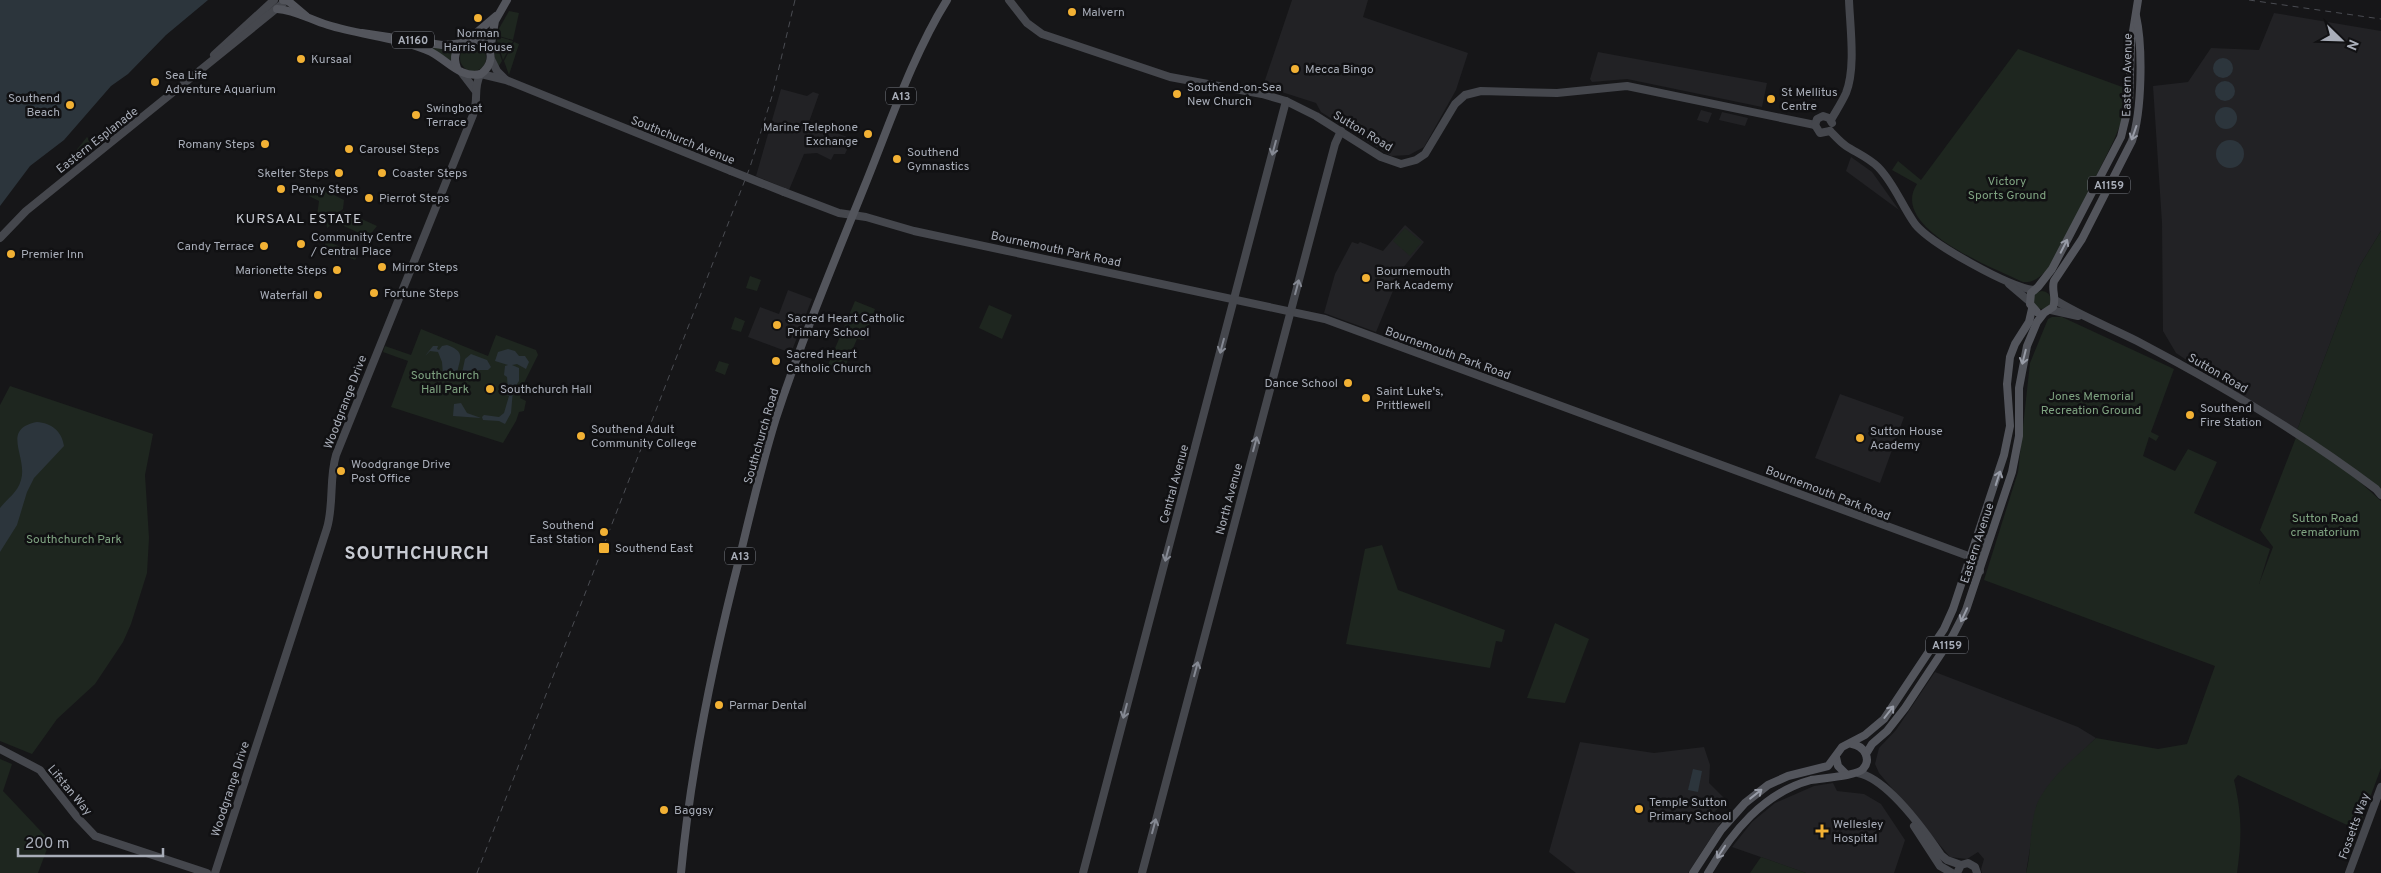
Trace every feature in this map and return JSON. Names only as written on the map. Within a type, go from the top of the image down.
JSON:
[{"type":"main road","points":[[480,74],[489,65],[492,29],[498,14],[507,0]]},
{"type":"main road","name":"Southchurch Road","points":[[681,873],[690,790],[709,682],[768,444],[795,362],[852,215],[904,89],[940,11],[947,0]]},
{"type":"main road","name":"Eastern Avenue","points":[[1693,873],[1721,830],[1745,803],[1768,785],[1803,771],[1823,768],[1831,764],[1842,747],[1852,744],[1868,733],[1887,715],[1944,629],[1973,558],[2009,437],[2010,417],[2007,384],[2010,358],[2015,344],[2029,322],[2031,305],[2036,289],[2052,270],[2121,137],[2129,104],[2131,44],[2133,22],[2138,2]]},
{"type":"main road","name":"Southchurch Avenue","points":[[284,3],[306,16],[326,24],[421,48],[459,71],[480,74]]},
{"type":"main road","points":[[459,71],[455,56],[458,48],[498,14]]},
{"type":"main road","name":"Eastern Avenue","points":[[1858,773],[1872,744],[1894,723],[1952,637],[1966,610],[2012,472],[2019,436],[2021,372],[2033,331],[2047,311],[2054,296],[2054,281],[2082,239],[2132,141],[2137,126],[2140,68],[2139,26],[2136,16]]},
{"type":"main road","name":"Southchurch Avenue","points":[[362,33],[442,45],[478,39],[490,49]]},
{"type":"main road","points":[[2036,289],[2046,288],[2054,296]]},
{"type":"main road","points":[[2031,305],[2047,311]]},
{"type":"main road","points":[[1852,744],[1859,746],[1866,758]]},
{"type":"main road","points":[[1836,757],[1838,766],[1846,774]]},
{"type":"main road","points":[[1708,873],[1739,827],[1771,799],[1812,780],[1858,773]]},
{"type":"street","name":"Eastern Esplanade","points":[[210,61],[217,51],[274,0]]},
{"type":"street","name":"Sutton Road","points":[[1009,0],[1023,20],[1042,34],[1170,77],[1286,101],[1341,131],[1387,160],[1404,164],[1416,160],[1425,154],[1455,104],[1472,92],[1564,93],[1619,86],[1695,99],[1815,125],[1820,132],[1830,131],[1840,141],[1878,166],[1888,178],[1914,222],[1925,235],[1999,277],[2026,289],[2036,289]]},
{"type":"street","points":[[1815,125],[1817,119],[1827,118],[1841,103],[1846,92],[1850,72],[1849,0]]},
{"type":"street","name":"Eastern Esplanade","points":[[256,17],[278,1],[284,3]]},
{"type":"street","name":"Eastern Esplanade","points":[[0,238],[26,211],[165,101],[210,61],[284,3]]},
{"type":"street","points":[[217,51],[226,46],[228,48]]},
{"type":"street","points":[[491,58],[497,71],[506,80]]},
{"type":"street","points":[[459,71],[475,90]]},
{"type":"street","name":"Southchurch Avenue","points":[[480,74],[506,80],[839,214],[852,215]]},
{"type":"street","name":"Woodgrange Drive","points":[[215,873],[327,528],[332,509],[335,460],[400,291],[473,115],[477,102],[475,90],[480,74]]},
{"type":"street","name":"Central Avenue","points":[[1083,873],[1286,101]]},
{"type":"street","points":[[1827,118],[1832,126],[1830,131]]},
{"type":"street","name":"North Avenue","points":[[1142,873],[1335,144],[1341,131]]},
{"type":"street","name":"Bournemouth Park Road","points":[[852,215],[914,231],[1330,320],[1973,558]]},
{"type":"street","name":"Sutton Road","points":[[1999,277],[2031,305]]},
{"type":"street","name":"Sutton Road","points":[[2054,296],[2085,317],[2135,340],[2242,400],[2331,455],[2376,489],[2381,495]]},
{"type":"street","name":"Sutton Road","points":[[2047,311],[2085,317]]},
{"type":"street","points":[[1979,573],[1980,566],[1973,558],[1979,556],[1996,519]]},
{"type":"street","name":"Lifstan Way","points":[[0,749],[40,770],[77,817],[95,836],[207,873]]},
{"type":"street","points":[[1866,758],[1869,769],[1881,785],[1947,860],[1959,869],[1972,865],[1977,873]]},
{"type":"street","points":[[1858,773],[1870,776],[1881,785]]},
{"type":"street","name":"Fossetts Way","points":[[2349,873],[2381,787]]},
{"type":"street","points":[[1901,806],[1940,866],[1952,873]]},
{"type":"shaded area","points":[[0,0],[208,0],[166,35],[128,74],[111,86],[64,140],[30,166],[0,206]]},
{"type":"shaded area","points":[[1292,0],[1368,0],[1363,17],[1468,53],[1456,90],[1424,147],[1409,155],[1391,156],[1321,112],[1316,103],[1263,86]]},
{"type":"shaded area","points":[[2274,13],[2381,31],[2381,231],[2359,267],[2296,433],[2176,353],[2163,331],[2162,223],[2153,86],[2188,82],[2211,48],[2259,50]]},
{"type":"shaded area","points":[[1598,52],[1767,83],[1762,107],[1627,79],[1592,82],[1590,79]]},
{"type":"shaded area","points":[[2223,58],[2230,61],[2233,68],[2230,75],[2223,78],[2216,75],[2213,68],[2216,61]]},
{"type":"shaded area","points":[[2225,81],[2232,84],[2235,91],[2232,98],[2225,101],[2218,98],[2215,91],[2218,84]]},
{"type":"shaded area","points":[[781,89],[807,96],[813,92],[819,94],[809,122],[852,139],[845,154],[834,154],[831,160],[817,153],[804,154],[789,190],[756,176]]},
{"type":"shaded area","points":[[2226,107],[2236,114],[2237,118],[2230,128],[2226,129],[2216,122],[2215,118],[2222,108]]},
{"type":"shaded area","points":[[1701,110],[1712,113],[1708,123],[1697,120]]},
{"type":"shaded area","points":[[1722,112],[1748,118],[1745,126],[1719,120]]},
{"type":"shaded area","points":[[2230,140],[2240,144],[2244,154],[2240,164],[2230,168],[2220,164],[2216,154],[2220,144]]},
{"type":"shaded area","points":[[1851,157],[1872,172],[1899,210],[1846,171]]},
{"type":"shaded area","name":"Bournemouth Park Academy","points":[[1405,225],[1424,242],[1402,269],[1376,332],[1324,313],[1335,274],[1352,242],[1358,244],[1360,242],[1383,251]]},
{"type":"shaded area","name":"Sacred Heart Catholic Primary School","points":[[788,290],[812,299],[791,353],[748,337],[760,307],[779,314]]},
{"type":"shaded area","points":[[447,345],[458,351],[460,355],[457,379],[443,375],[442,362],[438,352],[430,351],[425,356],[433,346],[438,346],[437,349],[439,350],[442,346]]},
{"type":"shaded area","points":[[508,349],[515,351],[519,356],[525,356],[529,362],[526,369],[517,364],[512,365],[519,368],[519,381],[513,390],[511,413],[505,424],[499,421],[483,420],[482,417],[484,415],[499,417],[504,413],[509,396],[507,395],[507,377],[504,375],[505,366],[508,365],[495,361],[498,352]]},
{"type":"shaded area","points":[[471,354],[487,360],[491,367],[488,370],[479,370],[463,377],[465,359]]},
{"type":"shaded area","name":"Sutton House Academy","points":[[1840,394],[1904,417],[1880,483],[1815,458]]},
{"type":"shaded area","points":[[461,403],[467,413],[481,418],[453,416],[454,404]]},
{"type":"shaded area","points":[[37,422],[47,424],[55,429],[61,436],[64,446],[34,478],[27,492],[17,525],[0,552],[0,508],[15,492],[21,480],[22,471],[18,437],[20,431],[26,426]]},
{"type":"shaded area","points":[[1935,672],[2078,727],[2096,738],[2054,779],[2037,805],[2026,873],[1982,873],[1981,869],[1984,859],[1978,852],[1967,859],[1950,857],[1879,773],[1875,764],[1879,748],[1896,730]]},
{"type":"shaded area","name":"Temple Sutton Primary School","points":[[1580,742],[1654,753],[1704,747],[1710,765],[1709,783],[1727,801],[1714,812],[1716,816],[1723,819],[1688,873],[1576,873],[1549,852]]},
{"type":"shaded area","points":[[1693,769],[1702,771],[1698,792],[1688,790]]},
{"type":"shaded area","name":"Wellesley Hospital","points":[[1833,783],[1837,791],[1864,794],[1881,804],[1905,840],[1894,873],[1806,873],[1732,847],[1752,822],[1775,803],[1814,786]]},
{"type":"green space","points":[[509,11],[519,13],[513,40],[499,36],[497,32]]},
{"type":"green space","points":[[494,36],[502,61],[497,69],[493,48]]},
{"type":"green space","points":[[496,37],[513,41],[503,60]]},
{"type":"green space","points":[[514,42],[519,44],[509,75],[504,61]]},
{"type":"green space","points":[[418,44],[453,48],[451,61],[439,53]]},
{"type":"green space","points":[[473,45],[482,49],[486,58],[482,67],[473,71],[464,67],[460,58],[464,49]]},
{"type":"green space","name":"Victory Sports Ground","points":[[2018,49],[2125,88],[2124,115],[2114,140],[2053,263],[2040,277],[2028,282],[2023,282],[1990,267],[1948,244],[1930,231],[1917,216],[1912,200],[1917,184],[1892,170],[1898,161],[1921,180]]},
{"type":"green space","points":[[87,137],[95,147],[70,167],[66,163]]},
{"type":"green space","points":[[314,185],[344,200],[343,209],[335,215],[324,219],[317,216],[319,201],[309,196]]},
{"type":"green space","points":[[344,211],[377,226],[368,237],[335,222],[327,228],[326,222]]},
{"type":"green space","points":[[1405,228],[1422,242],[1410,256],[1393,241]]},
{"type":"green space","points":[[2381,231],[2381,495],[2296,433],[2359,267]]},
{"type":"green space","points":[[327,241],[358,255],[355,260],[324,246]]},
{"type":"green space","points":[[750,276],[761,280],[757,291],[746,288]]},
{"type":"green space","points":[[2042,291],[2048,294],[2051,300],[2048,306],[2042,309],[2036,306],[2033,300],[2036,294]]},
{"type":"green space","points":[[855,301],[875,309],[864,340],[857,339],[844,369],[828,365]]},
{"type":"green space","points":[[989,305],[1012,315],[1002,339],[979,328]]},
{"type":"green space","points":[[735,317],[745,321],[741,332],[731,329]]},
{"type":"green space","points":[[2062,317],[2174,369],[2151,432],[2159,436],[2156,441],[2149,437],[2143,456],[2175,471],[2188,449],[2217,462],[2194,513],[2270,549],[2259,584],[2273,547],[2260,530],[2297,435],[2350,473],[2381,501],[2381,768],[2358,830],[2238,775],[2234,780],[2239,804],[2240,826],[2237,873],[2026,873],[2034,812],[2042,794],[2055,777],[2096,738],[2158,749],[2187,744],[2215,666],[1984,580],[2018,472],[2030,363],[2048,319]]},
{"type":"green space","name":"Southchurch Hall Park","points":[[421,329],[488,356],[496,335],[536,350],[538,355],[524,383],[520,398],[526,401],[524,411],[519,412],[503,443],[391,407],[408,361],[383,352],[385,346],[411,355]]},
{"type":"green space","points":[[719,361],[729,364],[725,375],[715,371]]},
{"type":"green space","name":"Southchurch Park","points":[[10,386],[153,434],[145,475],[149,538],[147,573],[131,624],[123,642],[95,684],[57,719],[32,754],[0,741],[0,405]]},
{"type":"green space","points":[[1382,545],[1398,590],[1505,630],[1502,642],[1496,641],[1490,668],[1346,644],[1365,549]]},
{"type":"green space","points":[[1555,623],[1589,639],[1565,703],[1527,698]]},
{"type":"green space","points":[[0,759],[12,764],[3,791],[50,841],[38,873],[0,873]]},
{"type":"green space","points":[[1761,857],[1806,873],[1750,873]]},
{"type":"railway","points":[[477,873],[750,167],[773,93],[795,0]]},
{"type":"railway","points":[[2249,0],[2381,19]]},
{"type":"place","name":"Malvern","points":[[1072,12]]},
{"type":"place","name":"Norman Harris House","points":[[478,18]]},
{"type":"place","name":"Kursaal","points":[[301,59]]},
{"type":"place","name":"Mecca Bingo","points":[[1295,69]]},
{"type":"place","name":"Sea Life Adventure Aquarium","points":[[155,82]]},
{"type":"place","name":"Southend-on-Sea New Church","points":[[1177,94]]},
{"type":"place","name":"St Mellitus Centre","points":[[1771,99]]},
{"type":"place","name":"Southend Beach","points":[[70,105]]},
{"type":"place","name":"Swingboat Terrace","points":[[416,115]]},
{"type":"place","name":"Marine Telephone Exchange","points":[[868,134]]},
{"type":"place","name":"Romany Steps","points":[[265,144]]},
{"type":"place","name":"Carousel Steps","points":[[349,149]]},
{"type":"place","name":"Southend Gymnastics","points":[[897,159]]},
{"type":"place","name":"Skelter Steps","points":[[339,173]]},
{"type":"place","name":"Coaster Steps","points":[[382,173]]},
{"type":"place","name":"Penny Steps","points":[[281,189]]},
{"type":"place","name":"Pierrot Steps","points":[[369,198]]},
{"type":"place","name":"Community Centre / Central Place","points":[[301,244]]},
{"type":"place","name":"Candy Terrace","points":[[264,246]]},
{"type":"place","name":"Premier Inn","points":[[11,254]]},
{"type":"place","name":"Mirror Steps","points":[[382,267]]},
{"type":"place","name":"Marionette Steps","points":[[337,270]]},
{"type":"place","name":"Bournemouth Park Academy","points":[[1366,278]]},
{"type":"place","name":"Fortune Steps","points":[[374,293]]},
{"type":"place","name":"Waterfall","points":[[318,295]]},
{"type":"place","name":"Sacred Heart Catholic Primary School","points":[[777,325]]},
{"type":"place","name":"Sacred Heart Catholic Church","points":[[776,361]]},
{"type":"place","name":"Dance School","points":[[1348,383]]},
{"type":"place","name":"Southchurch Hall","points":[[490,389]]},
{"type":"place","name":"Saint Luke's, Prittlewell","points":[[1366,398]]},
{"type":"place","name":"Southend Fire Station","points":[[2190,415]]},
{"type":"place","name":"Southend Adult Community College","points":[[581,436]]},
{"type":"place","name":"Sutton House Academy","points":[[1860,438]]},
{"type":"place","name":"Woodgrange Drive Post Office","points":[[341,471]]},
{"type":"place","name":"Southend East Station","points":[[604,532]]},
{"type":"place","name":"Southend East","points":[[604,548]]},
{"type":"place","name":"Parmar Dental","points":[[719,705]]},
{"type":"place","name":"Temple Sutton Primary School","points":[[1639,809]]},
{"type":"place","name":"Baggsy","points":[[664,810]]},
{"type":"place","name":"Wellesley Hospital","points":[[1822,831]]},
{"type":"district","name":"KURSAAL ESTATE","points":[[299,218]]},
{"type":"district","name":"SOUTHCHURCH","points":[[417,553]]},
{"type":"park label","name":"Jones Memorial Recreation Ground","points":[[2091,403]]},
{"type":"park label","name":"Sutton Road crematorium","points":[[2325,525]]}]
